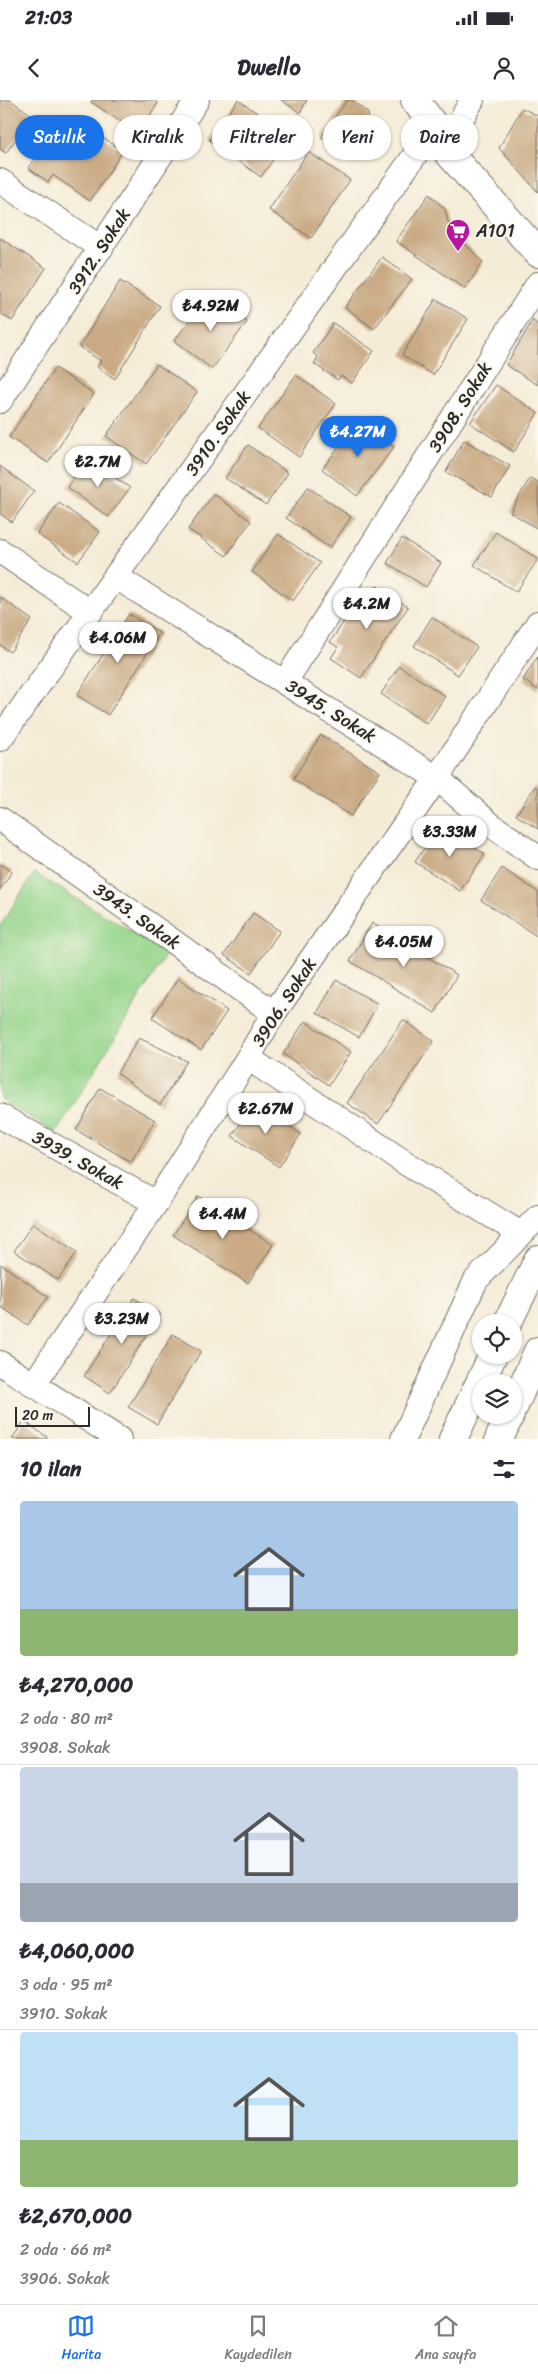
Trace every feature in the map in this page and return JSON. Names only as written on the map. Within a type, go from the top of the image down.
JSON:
[{"type":"main road","points":[[415,100],[425,115]]},
{"type":"main road","points":[[459,160],[538,254]]},
{"type":"main road","points":[[512,1314],[538,1260]]},
{"type":"main road","points":[[522,1388],[538,1351]]},
{"type":"main road","points":[[453,1439],[489,1364]]},
{"type":"main road","points":[[499,1439],[506,1424]]},
{"type":"street","name":"3912. Sokak","points":[[0,401],[198,100]]},
{"type":"street","name":"3910. Sokak","points":[[459,115],[472,100]]},
{"type":"street","name":"3910. Sokak","points":[[0,739],[90,612],[424,160]]},
{"type":"street","points":[[0,182],[101,248]]},
{"type":"street","name":"3908. Sokak","points":[[285,682],[538,284]]},
{"type":"street","points":[[0,551],[90,612]]},
{"type":"street","name":"3945. Sokak","points":[[116,577],[437,778],[490,824],[538,858]]},
{"type":"street","name":"3906. Sokak","points":[[33,1384],[156,1203],[248,1058],[274,1013],[437,778],[538,623]]},
{"type":"street","name":"3943. Sokak","points":[[0,819],[274,1013]]},
{"type":"street","points":[[248,1058],[404,1162],[521,1234]]},
{"type":"street","name":"3939. Sokak","points":[[0,1116],[156,1203]]},
{"type":"street","points":[[404,1439],[476,1280],[538,1217]]},
{"type":"street","points":[[0,1363],[119,1439]]},
{"type":"green space","points":[[34,873],[167,953],[56,1133],[0,1099],[0,926]]},
{"type":"building","points":[[0,100],[10,100],[32,115],[15,115],[15,140],[6,153],[0,149]]},
{"type":"building","points":[[92,100],[153,100],[158,103],[150,115],[114,115],[114,117],[91,102]]},
{"type":"building","points":[[238,100],[260,115],[227,115]]},
{"type":"building","points":[[281,100],[307,100],[300,113]]},
{"type":"building","points":[[347,100],[352,100],[368,115],[336,115]]},
{"type":"building","points":[[522,108],[538,116],[538,192],[499,148]]},
{"type":"building","points":[[104,138],[114,145],[114,160],[117,160],[90,201],[53,175],[48,182],[28,168],[33,160],[104,160]]},
{"type":"building","points":[[313,155],[350,180],[311,238],[269,210],[303,160],[313,160]]},
{"type":"building","points":[[237,160],[273,160],[261,177]]},
{"type":"building","points":[[429,194],[445,209],[448,222],[461,231],[460,239],[483,262],[465,289],[396,241]]},
{"type":"building","points":[[0,238],[46,268],[12,321],[0,313]]},
{"type":"building","points":[[382,257],[412,279],[374,329],[345,307]]},
{"type":"building","points":[[120,281],[160,306],[115,379],[97,367],[101,361],[79,347]]},
{"type":"building","points":[[210,294],[247,322],[212,369],[174,341]]},
{"type":"building","points":[[436,299],[468,319],[433,375],[402,355]]},
{"type":"building","points":[[533,320],[538,326],[538,385],[506,365]]},
{"type":"building","points":[[333,323],[374,351],[352,383],[341,376],[338,380],[314,364],[318,357],[313,353]]},
{"type":"building","points":[[157,364],[197,392],[146,464],[106,436]]},
{"type":"building","points":[[55,368],[94,394],[48,463],[9,437]]},
{"type":"building","points":[[296,375],[336,404],[299,457],[258,428]]},
{"type":"building","points":[[496,385],[538,413],[514,452],[470,423]]},
{"type":"building","points":[[360,420],[394,447],[357,496],[322,469]]},
{"type":"building","points":[[464,440],[510,466],[492,497],[446,472]]},
{"type":"building","points":[[248,445],[288,473],[266,505],[225,478]]},
{"type":"building","points":[[88,458],[130,488],[108,517],[67,487]]},
{"type":"building","points":[[0,466],[34,491],[12,522],[0,514]]},
{"type":"building","points":[[530,478],[538,482],[538,529],[510,512]]},
{"type":"building","points":[[308,487],[351,517],[330,548],[286,518]]},
{"type":"building","points":[[214,494],[251,521],[226,556],[188,529]]},
{"type":"building","points":[[59,503],[100,532],[78,562],[37,534]]},
{"type":"building","points":[[496,532],[538,559],[516,592],[474,565]]},
{"type":"building","points":[[278,534],[320,563],[293,601],[252,572]]},
{"type":"building","points":[[402,538],[441,563],[426,587],[387,563]]},
{"type":"building","points":[[377,586],[408,607],[361,678],[331,658],[338,647],[330,642],[363,593],[369,597]]},
{"type":"building","points":[[0,597],[32,620],[10,652],[0,645]]},
{"type":"building","points":[[129,614],[160,633],[108,715],[77,695]]},
{"type":"building","points":[[432,617],[477,647],[458,675],[414,646]]},
{"type":"building","points":[[538,656],[538,690],[523,680]]},
{"type":"building","points":[[399,666],[445,696],[427,724],[381,694]]},
{"type":"building","points":[[321,735],[380,772],[351,816],[293,779]]},
{"type":"building","points":[[535,786],[538,788],[538,829],[516,815]]},
{"type":"building","points":[[440,824],[485,854],[460,891],[415,862]]},
{"type":"building","points":[[0,864],[12,871],[0,890]]},
{"type":"building","points":[[502,868],[538,892],[538,937],[481,900]]},
{"type":"building","points":[[253,913],[280,931],[251,973],[224,955]]},
{"type":"building","points":[[372,923],[457,975],[435,1013],[350,961]]},
{"type":"building","points":[[178,978],[227,1011],[201,1050],[152,1018]]},
{"type":"building","points":[[336,980],[378,1004],[359,1037],[317,1013]]},
{"type":"building","points":[[403,1020],[434,1041],[378,1124],[347,1103]]},
{"type":"building","points":[[305,1021],[351,1052],[329,1085],[283,1054]]},
{"type":"building","points":[[139,1038],[187,1061],[160,1105],[117,1073]]},
{"type":"building","points":[[100,1088],[155,1120],[131,1162],[76,1130]]},
{"type":"building","points":[[254,1103],[301,1134],[279,1167],[232,1136]]},
{"type":"building","points":[[198,1196],[273,1245],[248,1283],[173,1235]]},
{"type":"building","points":[[33,1223],[77,1252],[58,1280],[14,1251]]},
{"type":"building","points":[[1,1264],[48,1297],[28,1325],[0,1306]]},
{"type":"building","points":[[134,1298],[160,1314],[110,1393],[84,1376]]},
{"type":"building","points":[[173,1334],[201,1351],[157,1424],[128,1407]]},
{"type":"building","points":[[24,1421],[47,1437],[46,1439],[12,1439]]},
{"type":"place","name":"A101","points":[[458,252]]}]
